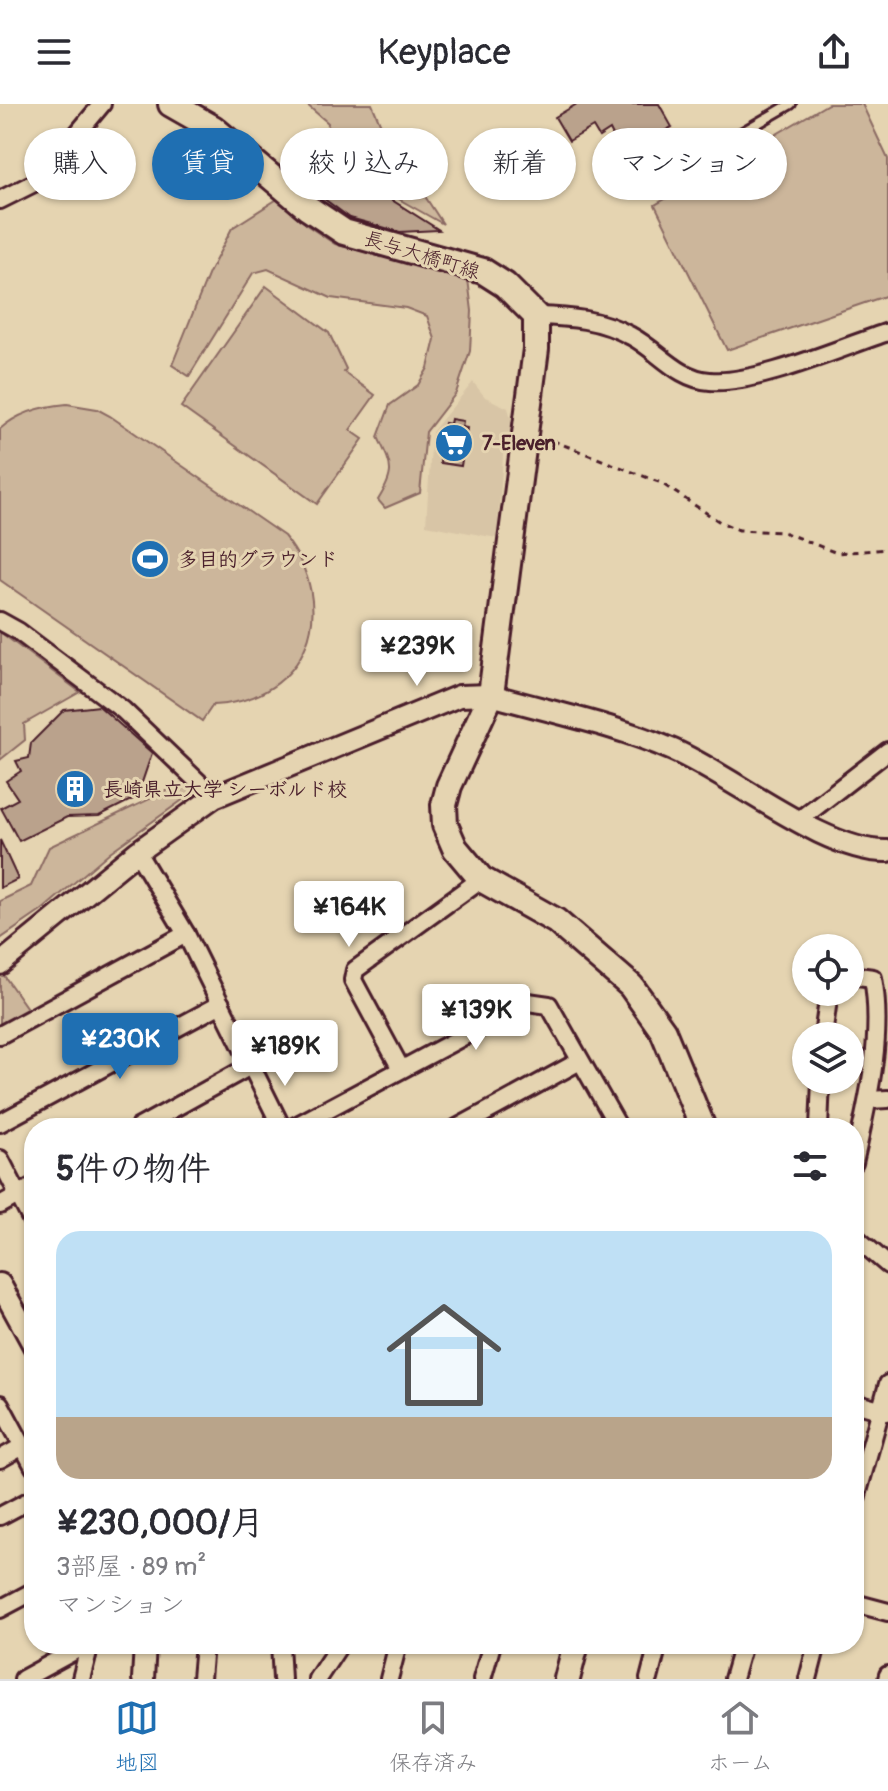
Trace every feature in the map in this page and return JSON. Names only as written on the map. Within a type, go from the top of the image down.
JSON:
[{"type":"main road","name":"長与大橋町線","points":[[171,104],[213,128],[308,208],[344,232],[483,271],[505,285],[536,316]]},
{"type":"main road","points":[[536,316],[536,349],[491,695],[444,805],[445,825],[455,848],[481,879],[556,921],[631,986],[663,1031],[699,1118]]},
{"type":"main road","points":[[567,1679],[573,1654]]},
{"type":"street","points":[[0,200],[38,181],[102,104]]},
{"type":"street","points":[[536,316],[583,317],[633,337],[669,366],[709,381],[747,377],[888,332]]},
{"type":"street","points":[[0,621],[18,631],[123,710],[214,797]]},
{"type":"street","points":[[0,964],[137,852],[214,797],[459,696],[491,695],[671,749],[851,847],[888,851]]},
{"type":"street","points":[[799,820],[888,751]]},
{"type":"street","points":[[137,852],[186,934],[277,1118]]},
{"type":"street","points":[[401,1069],[353,980],[355,970],[481,879]]},
{"type":"street","points":[[0,1035],[186,934]]},
{"type":"street","points":[[864,977],[873,978],[879,1009],[864,1118]]},
{"type":"street","points":[[310,1118],[528,1002],[549,1005],[610,1118]]},
{"type":"street","points":[[0,1123],[221,1004]]},
{"type":"street","points":[[475,1118],[580,1061]]},
{"type":"street","points":[[156,1118],[252,1065]]},
{"type":"street","points":[[819,1118],[820,1094]]},
{"type":"street","points":[[868,1100],[888,1099]]},
{"type":"street","points":[[0,1159],[24,1189]]},
{"type":"street","points":[[0,1205],[24,1192]]},
{"type":"street","points":[[864,1245],[888,1265]]},
{"type":"street","points":[[0,1284],[24,1328]]},
{"type":"street","points":[[864,1475],[884,1412],[888,1384]]},
{"type":"street","points":[[0,1404],[23,1446],[0,1459]]},
{"type":"street","points":[[864,1406],[884,1412]]},
{"type":"street","points":[[0,1516],[24,1503]]},
{"type":"street","points":[[0,1609],[24,1596]]},
{"type":"street","points":[[864,1606],[888,1612]]},
{"type":"street","points":[[23,1679],[69,1654]]},
{"type":"street","points":[[81,1679],[86,1654]]},
{"type":"street","points":[[143,1679],[144,1654]]},
{"type":"street","points":[[201,1679],[203,1654]]},
{"type":"street","points":[[281,1654],[282,1679]]},
{"type":"street","points":[[317,1679],[333,1654]]},
{"type":"street","points":[[389,1679],[395,1654]]},
{"type":"street","points":[[482,1679],[489,1654]]},
{"type":"street","points":[[649,1679],[655,1654]]},
{"type":"street","points":[[733,1679],[740,1654]]},
{"type":"street","points":[[808,1679],[814,1654]]},
{"type":"lane","points":[[750,128],[791,104]]},
{"type":"path","points":[[523,443],[551,440],[661,483],[720,522],[739,530],[783,532],[837,553],[888,549]]},
{"type":"shaded area","points":[[306,104],[372,104],[382,128],[327,128],[328,123]]},
{"type":"shaded area","points":[[828,104],[862,104],[888,159],[888,295],[727,350],[655,205],[664,200],[787,200],[787,128]]},
{"type":"shaded area","points":[[279,198],[308,226],[335,244],[468,279],[472,311],[470,351],[456,393],[426,432],[420,493],[385,508],[378,500],[388,482],[390,469],[378,437],[390,405],[418,385],[428,368],[435,339],[427,316],[406,308],[331,298],[268,269],[253,273],[189,376],[172,365],[209,273],[232,228]]},
{"type":"shaded area","points":[[400,200],[427,200],[443,224]]},
{"type":"shaded area","points":[[266,286],[329,333],[346,369],[344,372],[375,395],[350,430],[363,439],[317,504],[181,407]]},
{"type":"shaded area","points":[[473,382],[485,397],[508,408],[515,433],[504,442],[497,538],[426,525],[432,432]]},
{"type":"shaded area","name":"多目的グラウンド","points":[[67,404],[97,409],[110,416],[284,536],[301,563],[311,592],[312,620],[306,646],[293,668],[272,687],[246,700],[213,705],[202,721],[0,580],[0,429],[32,411]]},
{"type":"shaded area","points":[[0,632],[80,692],[24,724],[25,740],[0,760]]},
{"type":"shaded area","points":[[187,781],[195,791],[110,852],[41,911],[0,939],[0,901],[31,886],[49,847]]},
{"type":"shaded area","points":[[0,970],[31,1014],[0,1030]]},
{"type":"building","points":[[577,104],[659,104],[672,127],[593,127],[576,137],[576,128],[561,128],[555,117]]},
{"type":"building","points":[[326,200],[392,200],[439,230],[400,232],[350,218]]},
{"type":"building","name":"7-Eleven","points":[[451,419],[463,421],[462,427],[467,428],[461,466],[440,463],[445,423],[450,424]]},
{"type":"building","name":"長崎県立大学 シーボルド校","points":[[99,706],[152,753],[137,797],[99,816],[67,817],[19,841],[1,808],[18,799],[6,781],[21,771],[16,761],[29,758],[31,743],[64,710]]},
{"type":"building","points":[[0,840],[18,879],[0,888]]},
{"type":"place","name":"7-Eleven","points":[[454,443]]},
{"type":"place","name":"多目的グラウンド","points":[[150,559]]},
{"type":"place","name":"長崎県立大学 シーボルド校","points":[[75,789]]}]
